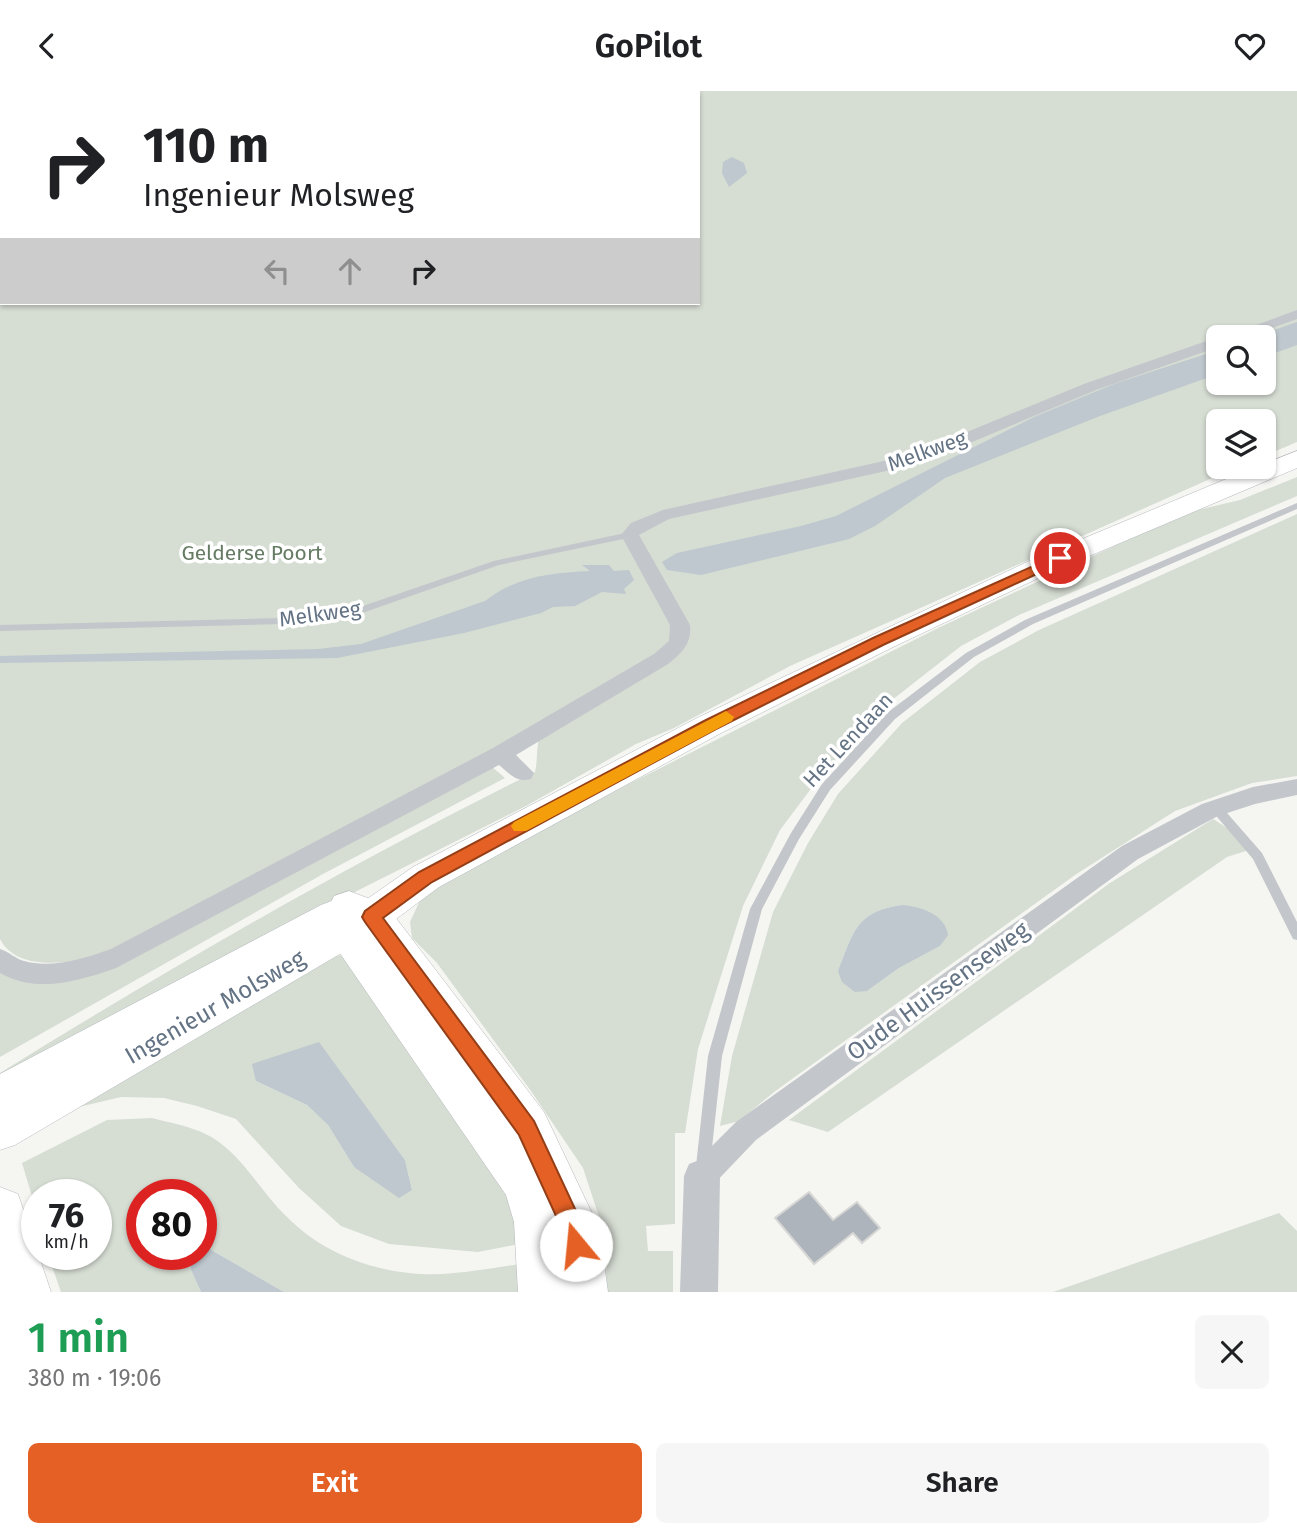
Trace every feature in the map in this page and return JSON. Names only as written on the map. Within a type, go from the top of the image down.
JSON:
[{"type":"highway","points":[[355,918],[528,1184],[540,1222],[545,1292]]},
{"type":"highway","points":[[355,918],[527,1128],[573,1228],[581,1292]]},
{"type":"main road","name":"Ingenieur Molsweg","points":[[0,1131],[426,877],[710,725],[878,642],[1037,568],[1297,459]]},
{"type":"main road","name":"Ingenieur Molsweg","points":[[0,1095],[163,1005],[355,918]]},
{"type":"street","points":[[1266,325],[1297,314]]},
{"type":"street","name":"Melkweg","points":[[629,535],[637,527],[663,515],[916,459],[1077,392],[1206,346]]},
{"type":"street","points":[[0,959],[5,965],[18,970],[50,973],[69,972],[120,956],[501,754],[677,647],[682,637],[680,625],[629,535]]},
{"type":"street","points":[[501,754],[523,773]]},
{"type":"street","name":"Oude Huissenseweg","points":[[702,1176],[746,1131],[1105,869],[1175,826],[1216,808],[1280,789],[1297,787]]},
{"type":"street","points":[[699,1292],[702,1176]]},
{"type":"lane","name":"Het Lendaan","points":[[702,1176],[715,1056],[757,909],[795,836],[826,787],[891,716],[970,655],[1029,622],[1297,506]]},
{"type":"lane","name":"Melkweg","points":[[0,628],[282,621],[331,617],[362,610],[498,562],[629,535]]},
{"type":"lane","points":[[1216,808],[1258,856],[1297,935]]},
{"type":"green space","name":"Gelderse Poort","points":[[700,91],[1297,91],[1297,442],[1276,451],[1276,409],[1206,409],[1206,479],[1210,479],[790,666],[674,728],[636,744],[526,806],[317,911],[0,1085],[0,1073],[197,954],[398,842],[535,772],[540,734],[670,659],[681,646],[685,635],[676,608],[667,611],[673,625],[673,639],[659,655],[451,777],[113,952],[52,963],[21,958],[9,951],[0,939],[0,305],[700,305]]},
{"type":"green space","points":[[1297,477],[1297,496],[1019,615],[961,646],[878,711],[816,782],[780,830],[743,906],[698,1049],[685,1133],[675,1133],[675,1224],[646,1226],[648,1251],[673,1251],[673,1292],[606,1292],[607,1241],[583,1168],[531,1091],[437,963],[412,938],[410,922],[422,896],[599,799],[938,628],[1185,513],[1240,500]]},
{"type":"green space","points":[[1297,514],[1297,776],[1252,783],[1175,811],[1075,875],[774,1092],[739,1121],[720,1126],[732,1056],[773,912],[808,843],[838,794],[902,723],[980,662],[1039,630]],"holes":[[[903,905],[940,946],[899,968],[867,991],[838,971],[859,925],[875,912],[887,908]]]},
{"type":"green space","points":[[491,766],[505,778],[323,874],[0,1057],[0,968],[83,974]]},
{"type":"green space","points":[[1213,819],[1238,835],[1249,850],[1227,857],[828,1132],[789,1120],[1110,883]]},
{"type":"green space","points":[[341,955],[355,957],[524,1197],[524,1243],[478,1252],[389,1244],[341,1226],[299,1188],[236,1119],[197,1106],[164,1098],[121,1097],[62,1111],[323,960]],"holes":[[[319,1043],[405,1160],[412,1190],[354,1167],[328,1125],[307,1105],[256,1081]]]},
{"type":"green space","points":[[152,1118],[193,1129],[213,1138],[247,1169],[300,1229],[348,1258],[384,1269],[421,1274],[528,1263],[529,1292],[284,1292],[217,1253],[217,1179],[126,1179],[126,1270],[191,1270],[201,1292],[61,1292],[53,1270],[112,1270],[112,1179],[27,1179],[22,1163],[107,1120]]},
{"type":"green space","points":[[1279,1213],[1297,1231],[1297,1292],[1053,1292]]},
{"type":"shaded area","points":[[732,157],[744,163],[747,173],[729,187],[722,173],[723,162]]},
{"type":"shaded area","points":[[1297,322],[1297,345],[1276,353],[1276,329]]},
{"type":"shaded area","points":[[1206,354],[1206,378],[1100,416],[945,478],[875,526],[849,539],[701,575],[667,570],[662,562],[677,553],[836,516],[1034,417],[1114,384]]},
{"type":"shaded area","points":[[582,565],[609,565],[614,571],[629,570],[634,580],[624,589],[626,594],[602,592],[575,606],[553,607],[541,613],[464,633],[337,658],[0,663],[0,656],[318,649],[361,644],[485,601],[522,581],[548,575],[590,571]]},
{"type":"shaded area","points":[[903,905],[924,910],[937,917],[948,935],[940,946],[899,968],[867,991],[855,992],[842,982],[838,971],[853,934],[866,918],[875,912]]},
{"type":"shaded area","points":[[319,1042],[405,1160],[412,1190],[399,1198],[354,1167],[328,1125],[307,1105],[256,1081],[252,1064]]},
{"type":"shaded area","points":[[217,1253],[284,1292],[201,1292],[191,1270],[217,1270]]},
{"type":"building","points":[[809,1192],[833,1220],[857,1202],[880,1228],[862,1243],[853,1233],[814,1264],[775,1218]]},
{"type":"slow traffic","points":[[520,826],[726,717]]},
{"type":"route","points":[[576,1245],[573,1228],[527,1128],[371,917],[426,877],[710,725],[878,642],[1060,558]]}]
